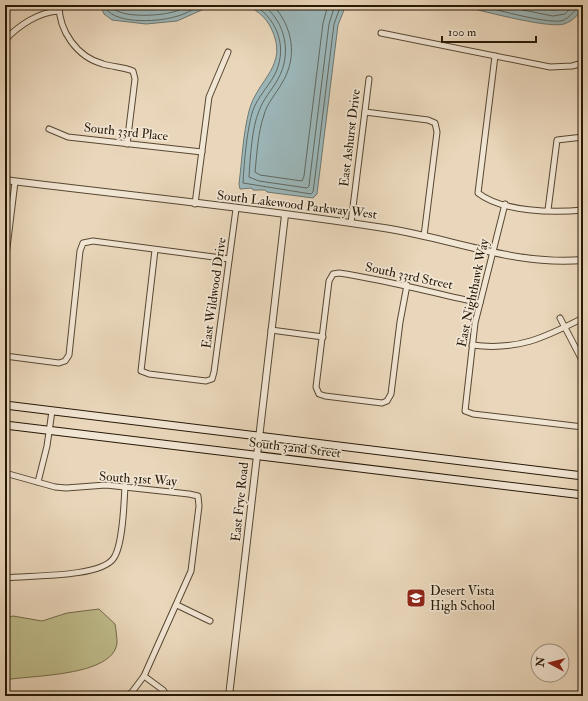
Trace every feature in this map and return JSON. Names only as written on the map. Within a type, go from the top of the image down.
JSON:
[{"type":"main road","name":"South 32nd Street","points":[[5,405],[583,476]]},
{"type":"main road","name":"South 32nd Street","points":[[5,425],[583,496]]},
{"type":"street","points":[[5,40],[27,23],[59,8],[63,27],[68,38],[76,48],[88,58],[101,64],[133,71],[134,79],[127,144]]},
{"type":"street","points":[[381,33],[550,67],[572,66],[583,63]]},
{"type":"street","points":[[195,204],[209,97],[228,52]]},
{"type":"street","points":[[495,56],[478,193],[485,199],[505,204],[548,210],[583,210]]},
{"type":"street","name":"East Ashurst Drive","points":[[351,223],[369,79]]},
{"type":"street","points":[[365,112],[428,120],[435,123],[437,132],[424,236]]},
{"type":"street","name":"South 33rd Place","points":[[49,129],[68,137],[202,152]]},
{"type":"street","points":[[548,210],[557,140],[583,137]]},
{"type":"street","name":"South Lakewood Parkway West","points":[[5,180],[351,223],[424,236],[493,253],[535,260],[583,260]]},
{"type":"street","points":[[5,264],[15,182]]},
{"type":"street","name":"East Nighthawk Way","points":[[505,204],[480,303],[472,345],[465,411],[473,414],[583,427]]},
{"type":"street","name":"East Wildwood Drive","points":[[155,250],[141,371],[149,374],[206,382],[212,379],[236,209]]},
{"type":"street","name":"East Frye Road","points":[[229,696],[258,436],[285,215]]},
{"type":"street","points":[[5,356],[59,363],[65,361],[69,355],[80,251],[83,243],[93,241],[229,259]]},
{"type":"street","name":"South 33rd Street","points":[[323,337],[329,281],[333,274],[367,277],[480,303]]},
{"type":"street","points":[[271,330],[323,337],[316,387],[318,394],[382,403],[388,400],[391,394],[400,322],[407,285]]},
{"type":"street","points":[[560,318],[583,362]]},
{"type":"street","points":[[472,345],[493,347],[516,346],[536,340],[583,318]]},
{"type":"street","points":[[38,482],[47,446],[52,411]]},
{"type":"street","name":"South 31st Way","points":[[5,473],[66,488],[106,485],[126,486],[198,496],[199,506],[194,557],[191,570],[177,605]]},
{"type":"street","points":[[5,578],[60,576],[100,567],[113,560],[119,543],[126,486]]},
{"type":"street","points":[[127,696],[132,692],[144,676],[177,605],[210,621]]},
{"type":"street","points":[[144,676],[163,690],[167,696]]},
{"type":"shaded area","points":[[99,609],[115,624],[117,643],[112,654],[101,662],[86,668],[50,675],[5,680],[5,618],[13,616],[42,621],[67,613]]},
{"type":"water","points":[[100,5],[213,5],[177,21],[146,24],[112,20],[104,14]]},
{"type":"water","points":[[243,5],[346,5],[338,25],[317,194],[313,198],[267,192],[265,190],[253,190],[252,188],[240,189],[239,184],[245,129],[249,111],[258,90],[270,72],[277,52],[276,41],[266,20],[256,11]]},
{"type":"water","points":[[456,5],[583,5],[573,19],[564,24],[555,25],[512,18]]},
{"type":"place","name":"Desert Vista High School","points":[[416,598]]}]
